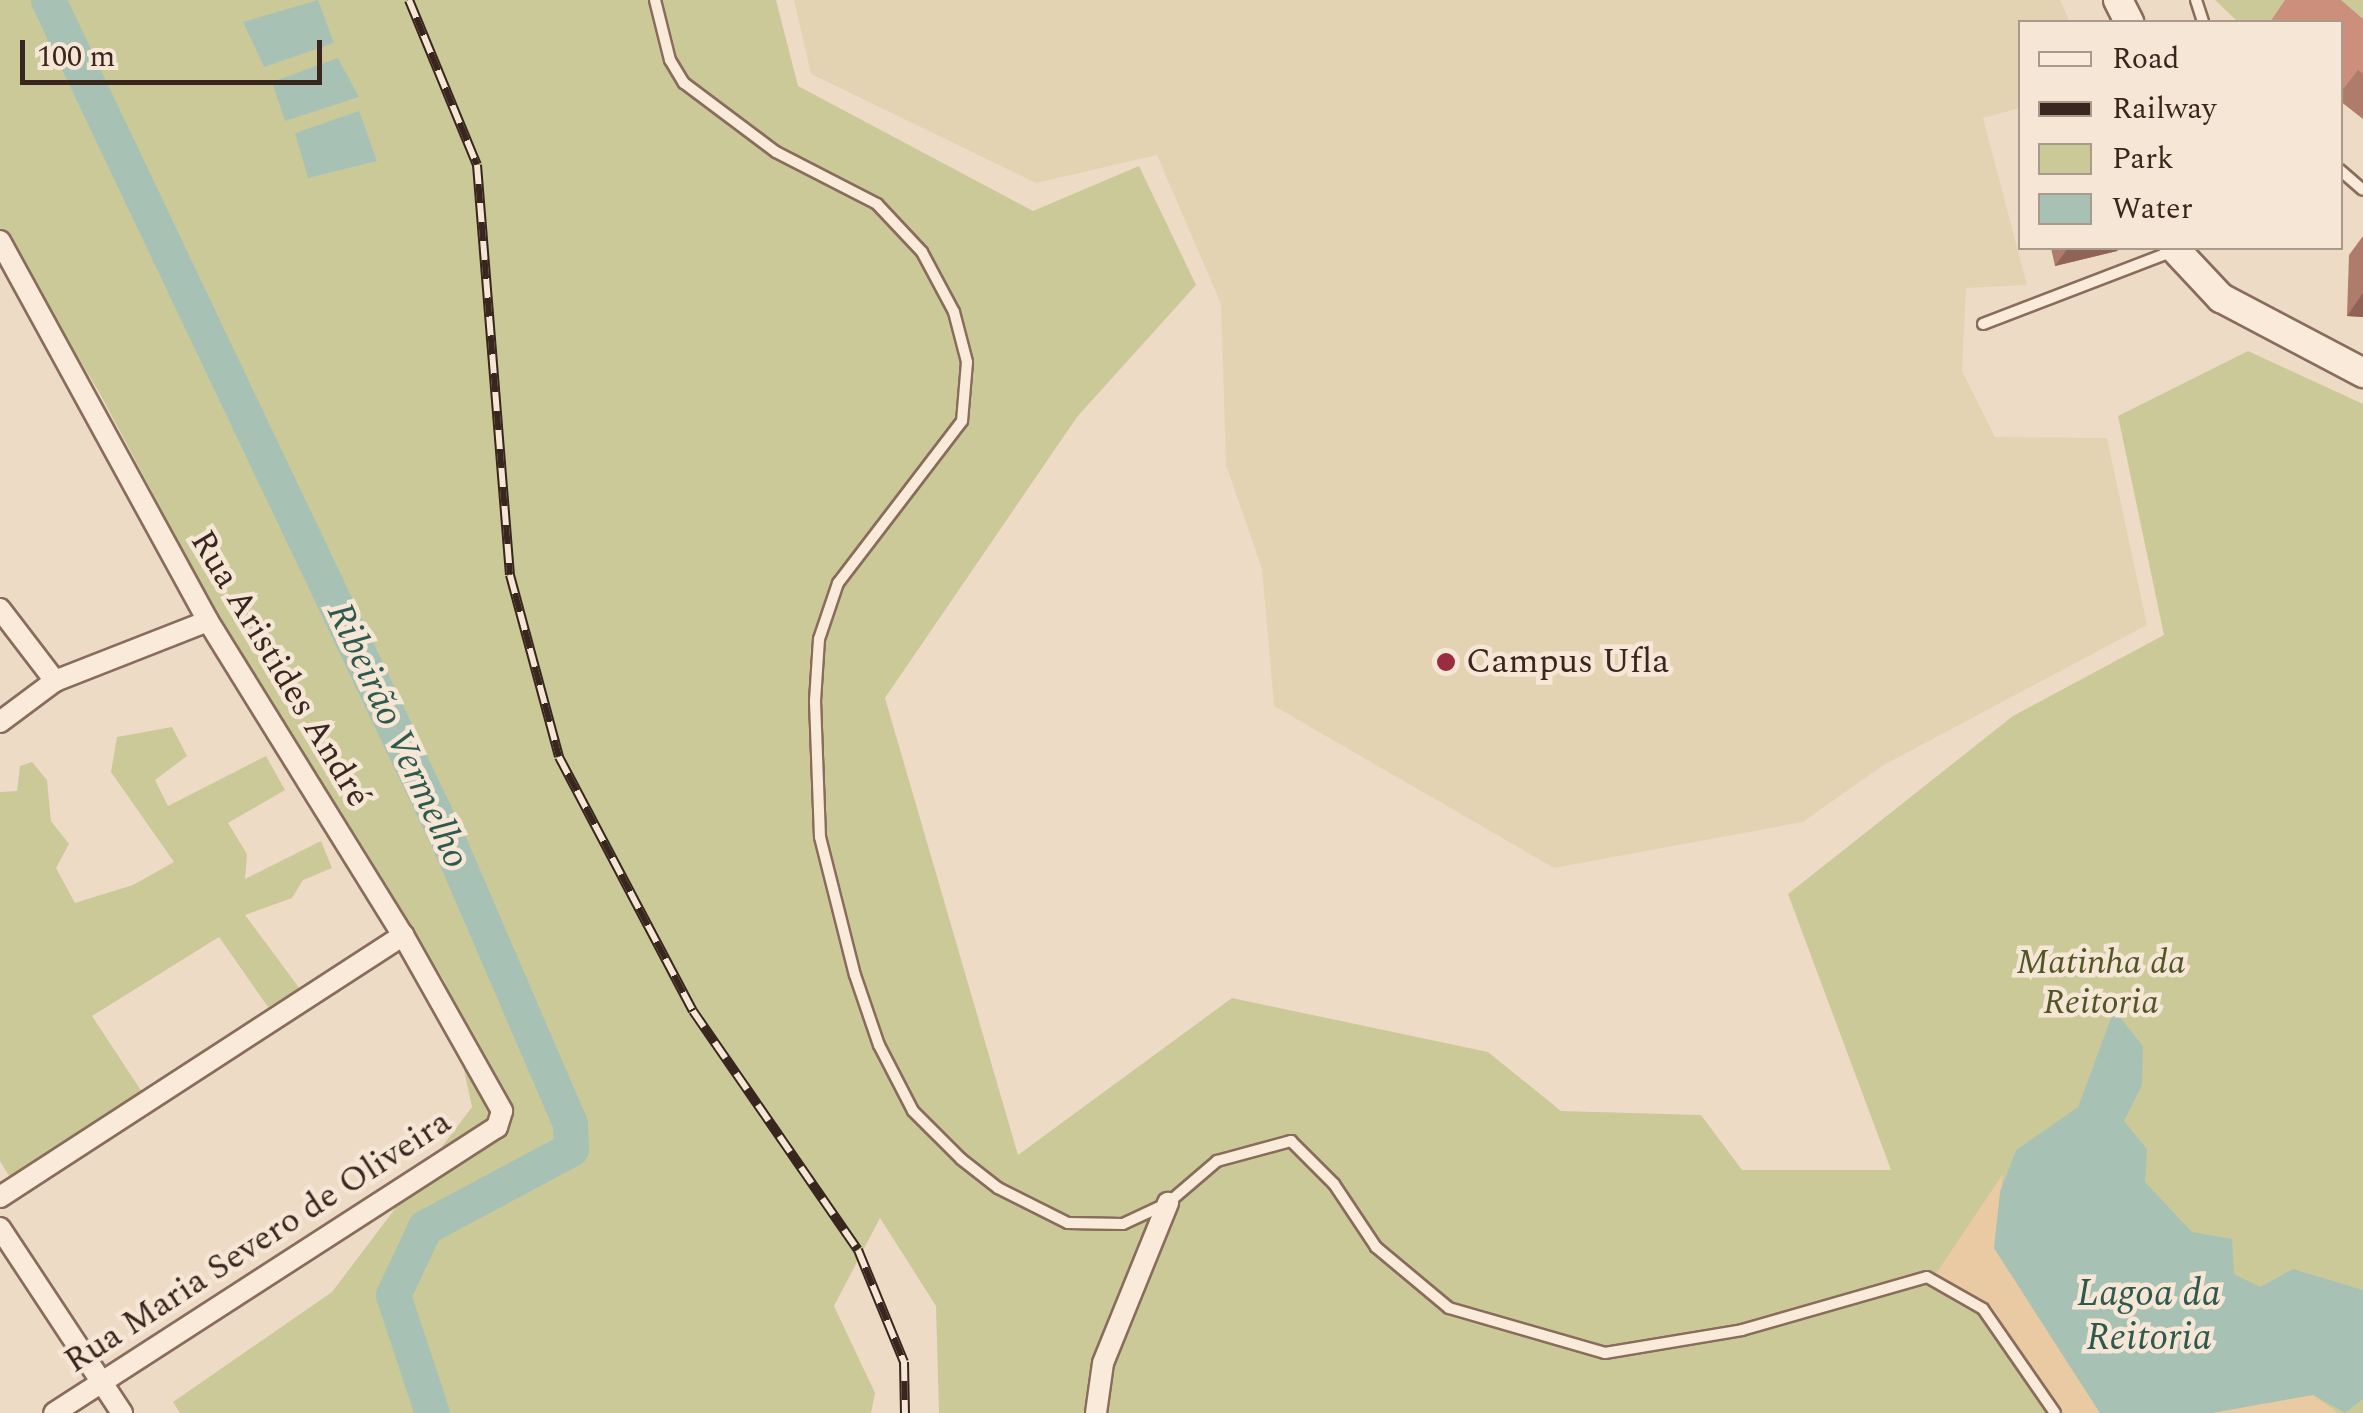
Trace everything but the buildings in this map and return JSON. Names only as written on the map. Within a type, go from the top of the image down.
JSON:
[{"type":"street","name":"Rua Aristides André","points":[[0,241],[208,622],[403,935],[500,1100],[497,1127]]},
{"type":"street","points":[[2183,250],[2221,298],[2363,373]]},
{"type":"street","points":[[2184,250],[2256,304],[2363,353]]},
{"type":"street","points":[[0,609],[54,682]]},
{"type":"street","points":[[0,722],[54,682],[208,622]]},
{"type":"street","points":[[0,1197],[403,935]]},
{"type":"street","name":"Rua Maria Severo de Oliveira","points":[[54,1413],[497,1127]]},
{"type":"street","points":[[1096,1413],[1103,1363],[1168,1203]]},
{"type":"street","points":[[0,1228],[122,1413]]},
{"type":"lane","points":[[655,0],[670,60],[706,104],[776,152],[877,204],[904,229],[954,312],[967,362],[962,421],[838,583],[819,639],[820,837],[879,1045],[913,1110],[998,1188],[1068,1223],[1123,1224],[1168,1203],[1217,1161],[1291,1141],[1334,1184],[1376,1247],[1449,1308],[1605,1353],[1742,1330],[1927,1277],[1983,1309],[2055,1413]]},
{"type":"lane","points":[[2343,173],[2363,190]]},
{"type":"lane","points":[[1983,324],[2176,250]]},
{"type":"shaded area","points":[[794,0],[2060,0],[2069,20],[2018,20],[2018,109],[1983,118],[2027,285],[1966,288],[1962,371],[1995,437],[2107,438],[2147,625],[1882,766],[1803,822],[1554,868],[1274,706],[1262,569],[1226,465],[1221,304],[1157,155],[1036,183],[811,74]]},
{"type":"green space","name":"Matinha da Reitoria","points":[[0,0],[776,0],[798,86],[1033,211],[1139,166],[1196,285],[1077,417],[885,698],[1018,1155],[1232,998],[1488,1052],[1561,1111],[1701,1115],[1742,1170],[1891,1170],[1788,894],[2013,716],[2164,635],[2118,416],[2248,351],[2363,404],[2363,1413],[939,1413],[936,1306],[880,1218],[834,1306],[875,1393],[871,1413],[180,1413],[173,1402],[332,1292],[472,1107],[445,982],[225,629],[99,392],[0,229]]},
{"type":"green space","points":[[2215,0],[2363,0],[2363,115],[2343,20],[2236,20]]},
{"type":"green space","points":[[172,727],[187,756],[155,780],[168,806],[266,756],[285,790],[228,823],[247,854],[245,879],[321,841],[332,868],[303,880],[292,898],[245,915],[300,989],[268,1007],[219,937],[92,1016],[142,1092],[12,1181],[0,1161],[0,792],[17,791],[20,766],[32,762],[47,780],[51,821],[69,844],[56,868],[75,903],[133,885],[174,862],[111,772],[117,737]]},
{"type":"sand","points":[[2003,1174],[1994,1248],[2100,1413],[2059,1413],[1983,1304],[1935,1275]]},
{"type":"sand","points":[[2313,1395],[2338,1413],[2210,1413],[2266,1398]]},
{"type":"water","points":[[318,0],[334,43],[264,67],[243,22]]},
{"type":"water","points":[[338,58],[359,97],[285,121],[272,82]]},
{"type":"water","points":[[359,111],[377,161],[308,178],[295,133]]},
{"type":"water","name":"Lagoa da Reitoria","points":[[2114,1010],[2143,1046],[2142,1085],[2124,1121],[2147,1149],[2145,1182],[2192,1232],[2232,1239],[2234,1274],[2260,1287],[2293,1269],[2363,1290],[2363,1399],[2345,1413],[2313,1395],[2212,1413],[2100,1413],[1994,1248],[2000,1192],[2016,1150],[2078,1107]]},
{"type":"waterway","name":"Ribeirão Vermelho","points":[[48,0],[450,845],[570,1124],[571,1149],[425,1227],[393,1295],[432,1413]]},
{"type":"railway","points":[[409,0],[477,165],[510,575],[559,757],[693,1011],[858,1250],[904,1362],[905,1413]]},
{"type":"place","name":"Campus Ufla","points":[[1446,662]]}]
